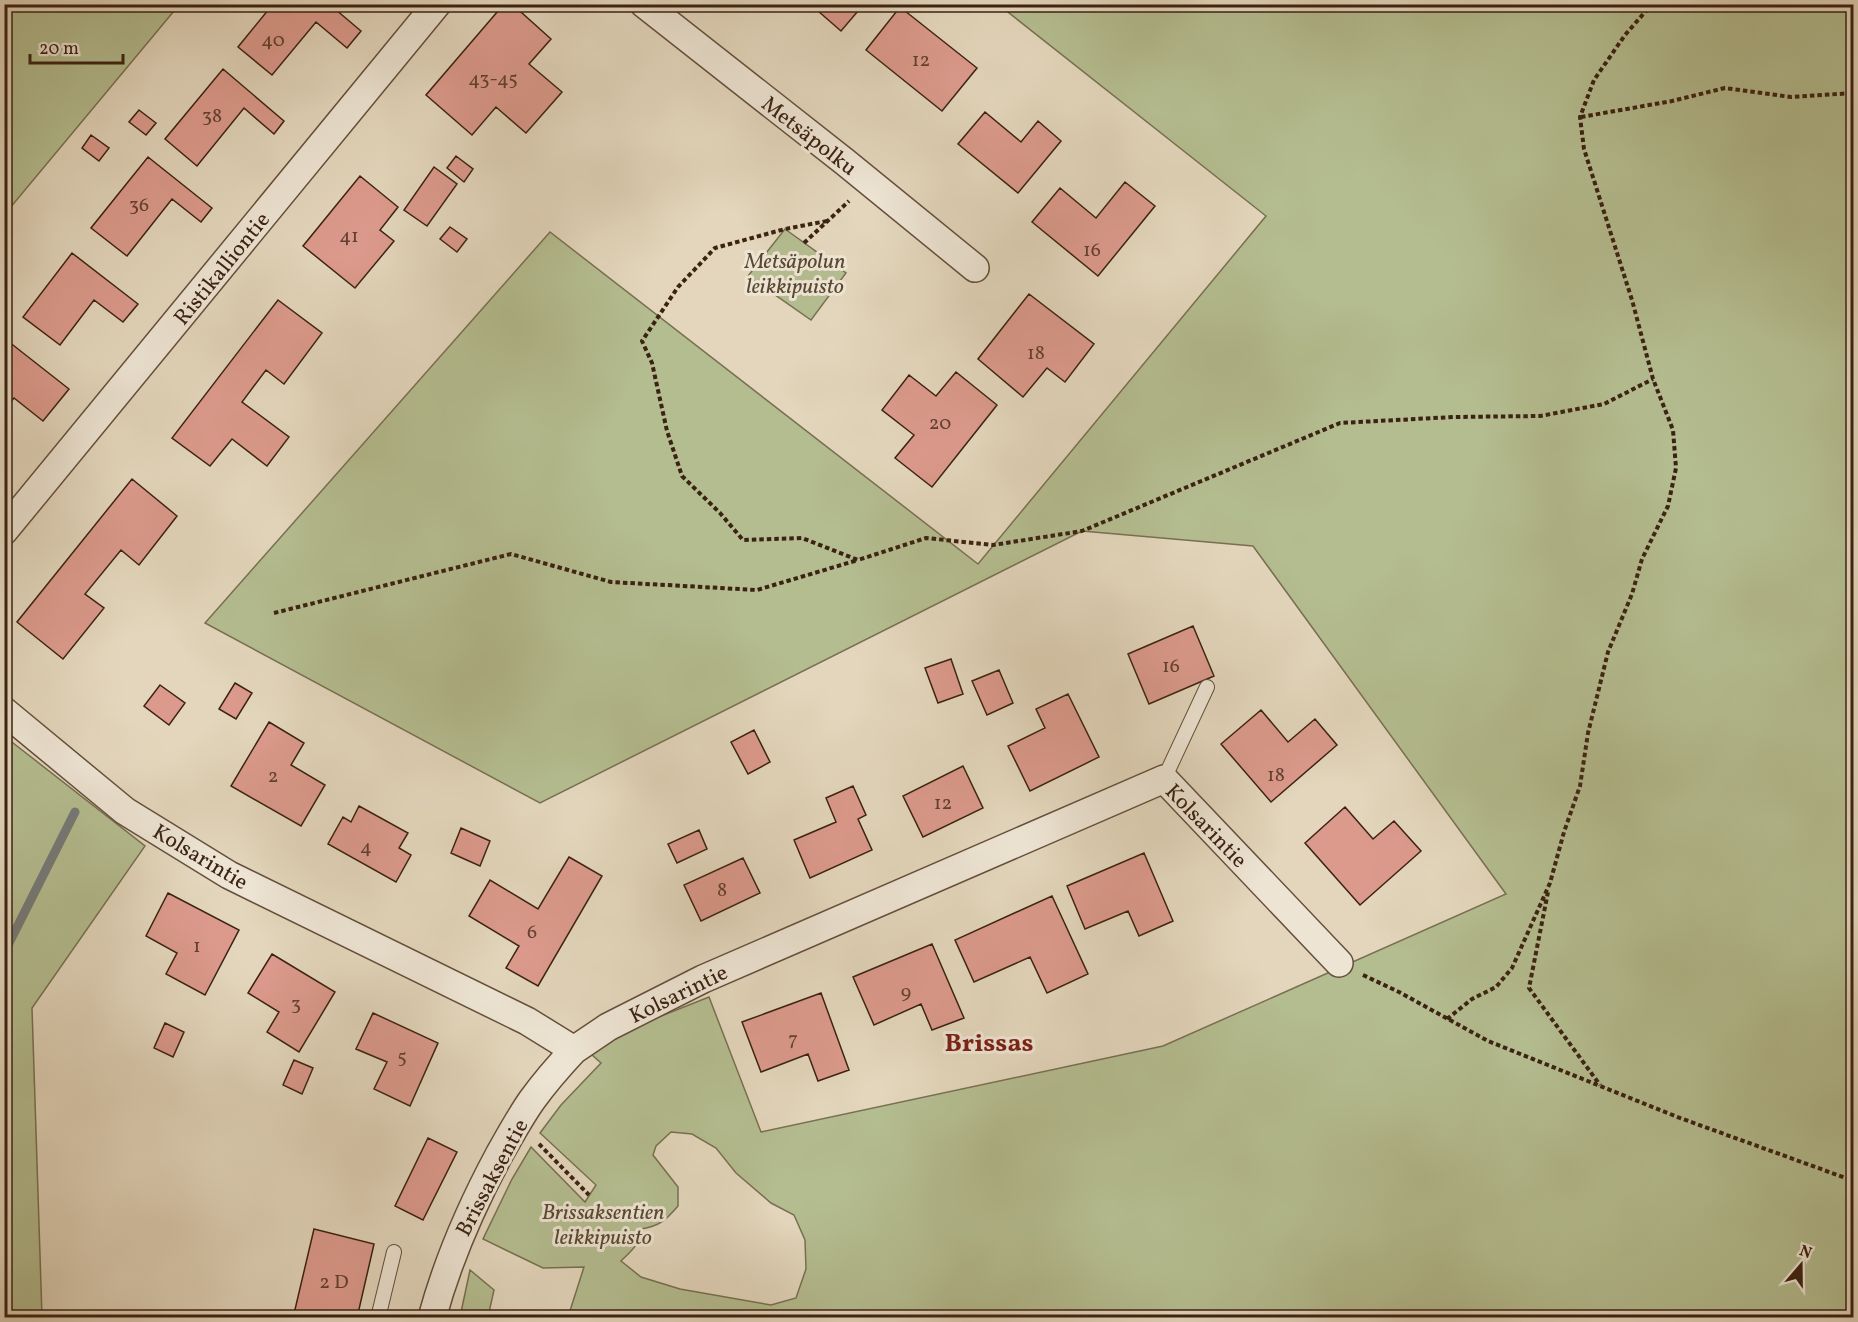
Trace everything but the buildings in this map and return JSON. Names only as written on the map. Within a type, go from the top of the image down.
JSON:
[{"type":"street","name":"Ristikalliontie","points":[[4,531],[437,4]]},
{"type":"street","name":"Metsäpolku","points":[[644,4],[869,181],[975,268]]},
{"type":"street","name":"Kolsarintie","points":[[4,711],[125,811],[229,875],[527,1021],[574,1050],[608,1027],[703,979],[1164,779],[1339,963]]},
{"type":"street","name":"Brissaksentie","points":[[432,1317],[460,1232],[488,1176],[531,1101],[574,1050]]},
{"type":"lane","points":[[1164,779],[1207,687]]},
{"type":"lane","points":[[378,1317],[394,1252]]},
{"type":"path","points":[[1601,1086],[1529,988],[1550,883],[1580,786],[1588,733],[1608,652],[1632,594],[1642,559],[1668,506],[1676,468],[1673,430],[1653,379],[1632,300],[1584,148],[1580,117],[1594,80],[1624,35],[1652,4]]},
{"type":"path","points":[[1580,117],[1672,101],[1725,88],[1791,97],[1854,93]]},
{"type":"path","points":[[804,243],[869,181]]},
{"type":"path","points":[[827,221],[785,229],[715,249],[678,287],[642,341],[652,363],[667,431],[682,476],[720,513],[742,540],[802,538],[858,560]]},
{"type":"path","points":[[274,613],[511,554],[611,582],[757,590],[926,538],[993,545],[1082,531],[1340,423],[1453,417],[1540,416],[1604,404],[1653,379]]},
{"type":"path","points":[[1447,1019],[1472,999],[1496,987],[1512,968],[1550,883]]},
{"type":"path","points":[[1339,963],[1488,1041],[1680,1118],[1854,1181]]},
{"type":"path","points":[[532,1137],[589,1195]]},
{"type":"green space","points":[[4,5],[179,5],[5,214]]},
{"type":"green space","name":"Brissaksentien leikkipuisto","points":[[999,5],[1853,5],[1853,1317],[568,1317],[584,1267],[543,1268],[483,1239],[512,1179],[531,1147],[585,1202],[596,1185],[540,1133],[561,1105],[601,1063],[591,1054],[621,1032],[709,997],[761,1132],[1163,1046],[1506,894],[1253,546],[1082,531],[540,803],[205,623],[550,232],[978,564],[1266,216]],"holes":[[[671,1132],[692,1134],[716,1148],[736,1173],[771,1203],[794,1215],[805,1240],[806,1269],[796,1298],[771,1305],[680,1289],[641,1277],[621,1261],[637,1243],[641,1229],[662,1222],[678,1206],[678,1187],[653,1155],[656,1146]]]},
{"type":"green space","name":"Metsäpolun leikkipuisto","points":[[785,229],[846,273],[811,320],[748,276]]},
{"type":"green space","points":[[8,739],[145,846],[32,1008],[42,1317],[5,1317],[4,743]]},
{"type":"green space","points":[[470,1270],[494,1290],[488,1317],[460,1317]]},
{"type":"waterway","points":[[4,953],[75,812]]},
{"type":"district","name":"Brissas","points":[[989,1042]]}]
